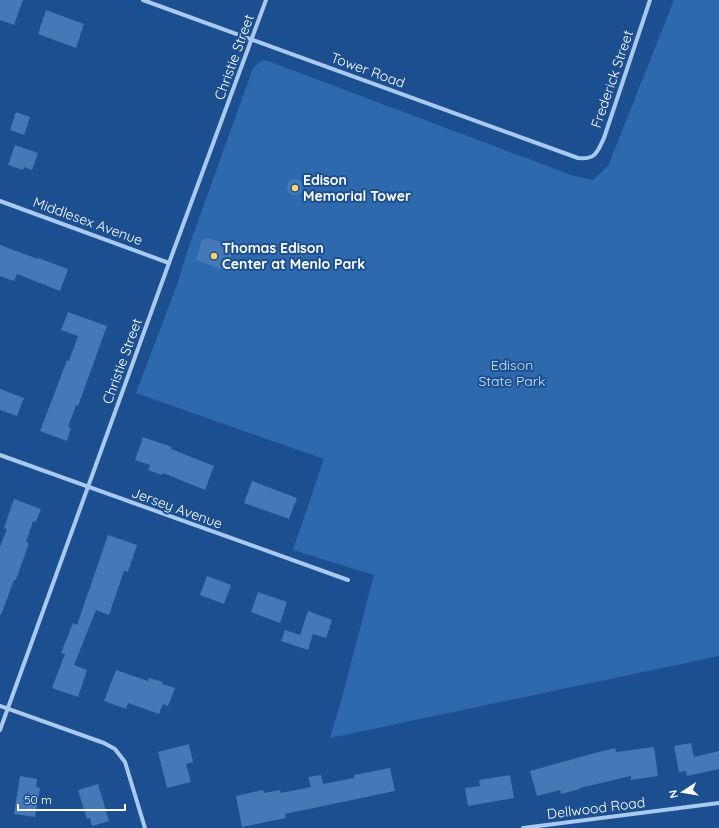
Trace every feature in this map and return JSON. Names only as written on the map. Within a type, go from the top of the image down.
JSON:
[{"type":"street","name":"Tower Road","points":[[143,0],[578,158],[585,159]]},
{"type":"street","name":"Christie Street","points":[[0,730],[266,0]]},
{"type":"street","name":"Frederick Street","points":[[585,159],[592,157],[597,152],[604,138],[650,0]]},
{"type":"street","name":"Middlesex Avenue","points":[[0,201],[169,263]]},
{"type":"street","name":"Jersey Avenue","points":[[0,455],[348,580]]},
{"type":"street","points":[[0,706],[115,748],[125,762],[145,828]]},
{"type":"street","name":"Dellwood Road","points":[[524,828],[719,803]]},
{"type":"green space","name":"Edison State Park","points":[[674,0],[719,0],[719,656],[330,738],[374,575],[293,550],[324,459],[136,393],[178,282],[188,249],[253,68],[261,61],[268,61],[571,175],[593,180],[608,166]]},
{"type":"building","points":[[0,0],[23,0],[14,25],[0,20]]},
{"type":"building","points":[[46,10],[84,24],[76,48],[38,34]]},
{"type":"building","points":[[16,112],[30,117],[24,135],[10,130]]},
{"type":"building","points":[[15,145],[38,153],[32,170],[24,167],[23,170],[8,165]]},
{"type":"building","name":"Edison Memorial Tower","points":[[292,179],[298,179],[303,184],[301,193],[298,195],[292,195],[287,190],[287,184]]},
{"type":"building","name":"Thomas Edison Center at Menlo Park","points":[[209,238],[235,247],[226,271],[196,260],[202,240]]},
{"type":"building","points":[[0,245],[68,269],[60,291],[17,274],[14,281],[0,276]]},
{"type":"building","points":[[68,312],[107,326],[78,406],[76,405],[68,427],[71,428],[67,441],[40,431],[67,360],[69,361],[78,336],[61,330]]},
{"type":"building","points":[[0,389],[24,398],[17,416],[0,410]]},
{"type":"building","points":[[143,437],[172,447],[171,449],[214,466],[205,490],[163,473],[162,475],[148,470],[150,465],[135,460]]},
{"type":"building","points":[[252,481],[297,498],[289,519],[244,503]]},
{"type":"building","points":[[14,499],[41,509],[36,522],[33,521],[26,542],[29,543],[16,580],[14,580],[1,615],[0,547],[7,529],[4,528]]},
{"type":"building","points":[[108,535],[137,545],[128,572],[124,571],[109,615],[96,610],[74,665],[87,670],[78,697],[52,688],[65,654],[61,653],[73,623],[77,625]]},
{"type":"building","points":[[207,576],[231,585],[224,604],[200,595]]},
{"type":"building","points":[[258,592],[287,602],[280,623],[251,612]]},
{"type":"building","points":[[308,611],[332,620],[326,638],[313,634],[308,650],[281,641],[285,630],[300,635]]},
{"type":"building","points":[[116,670],[148,681],[149,678],[163,682],[162,684],[175,688],[168,706],[163,704],[159,714],[128,703],[126,709],[104,701]]},
{"type":"building","points":[[691,743],[694,757],[719,751],[719,769],[687,776],[686,771],[679,772],[674,746]]},
{"type":"building","points":[[189,744],[193,762],[186,764],[191,782],[167,788],[158,752]]},
{"type":"building","points":[[654,747],[658,776],[631,780],[631,776],[561,794],[560,790],[537,796],[530,771],[615,748],[616,752]]},
{"type":"building","points":[[390,768],[395,791],[285,814],[286,818],[242,827],[236,796],[263,790],[264,793],[280,790],[281,793],[311,787],[308,777],[321,775],[323,784],[354,778],[354,775]]},
{"type":"building","points":[[510,775],[514,798],[468,806],[465,788],[480,786],[479,780]]},
{"type":"building","points":[[20,776],[37,779],[36,787],[40,788],[35,817],[14,814]]},
{"type":"building","points":[[98,784],[109,821],[92,826],[90,818],[87,819],[78,790]]},
{"type":"place","name":"Edison Memorial Tower","points":[[295,188]]},
{"type":"place","name":"Thomas Edison Center at Menlo Park","points":[[214,256]]}]
